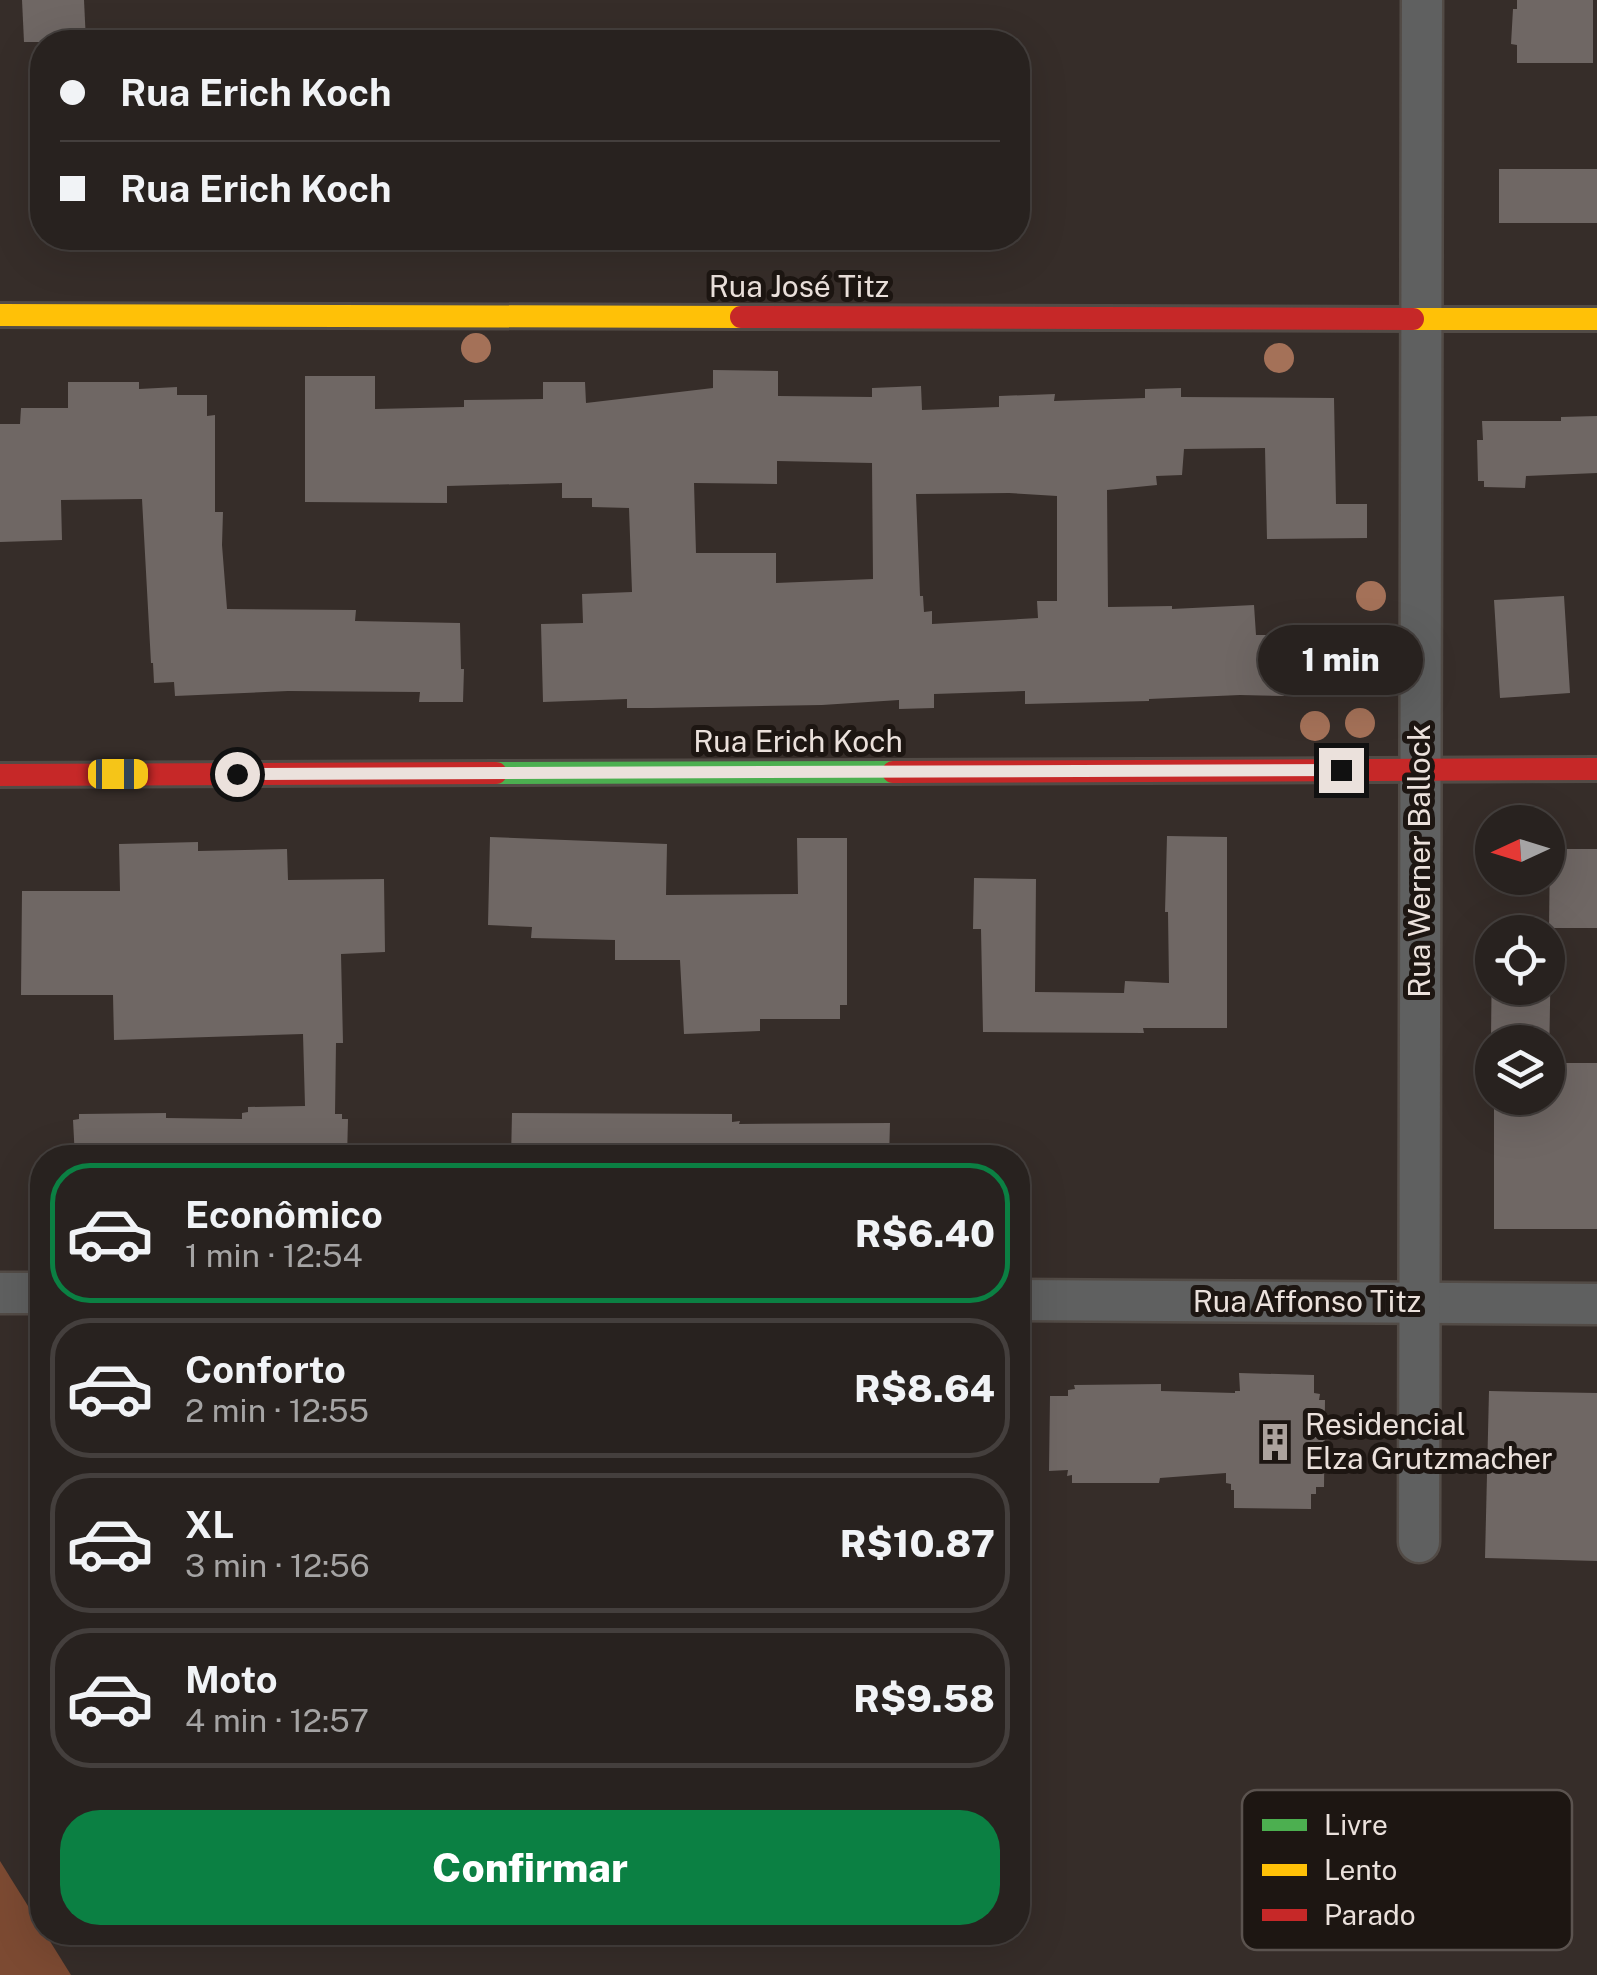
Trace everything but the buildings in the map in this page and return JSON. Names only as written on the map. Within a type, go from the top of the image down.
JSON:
[{"type":"street","name":"Rua Werner Ballock","points":[[1420,1542],[1422,0]]},
{"type":"street","name":"Rua José Titz","points":[[0,315],[1597,319]]},
{"type":"street","name":"Rua Erich Koch","points":[[0,775],[1597,769]]},
{"type":"street","points":[[0,1293],[30,1294]]},
{"type":"street","name":"Rua Affonso Titz","points":[[1030,1300],[1597,1304]]},
{"type":"shaded area","points":[[0,1861],[30,1909],[30,1945],[52,1945],[71,1975],[0,1975]]},
{"type":"traffic: fast","points":[[496,773],[893,772]]},
{"type":"traffic: slow","points":[[0,315],[741,317]]},
{"type":"traffic: slow","points":[[1413,319],[1597,319]]},
{"type":"traffic: jam","points":[[741,317],[1413,319]]},
{"type":"traffic: jam","points":[[893,772],[1597,769]]},
{"type":"traffic: jam","points":[[0,775],[496,773]]},
{"type":"place","name":"Residencial Elza Grutzmacher","points":[[1275,1442]]},
{"type":"route","points":[[237,774],[1341,770]]}]
